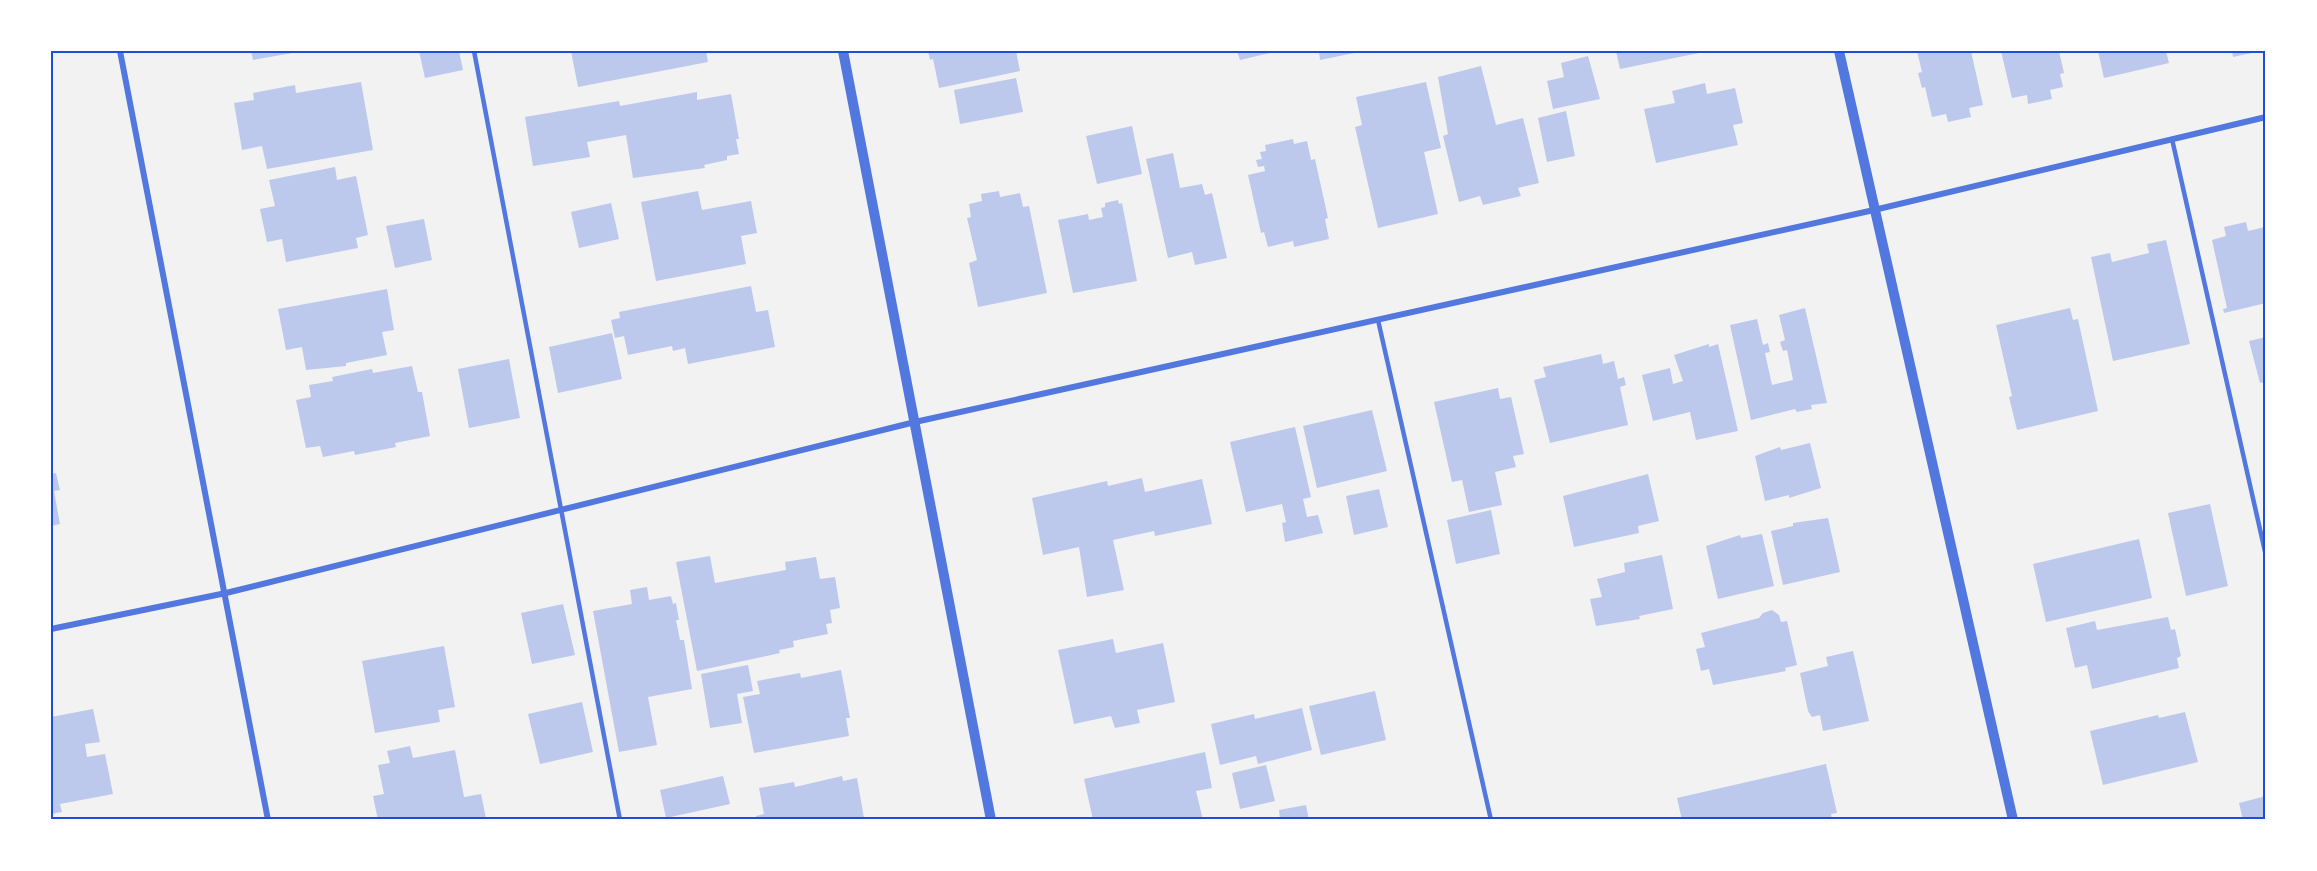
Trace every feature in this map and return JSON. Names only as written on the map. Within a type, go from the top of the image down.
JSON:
[{"type":"street","points":[[120,51],[268,820]]},
{"type":"street","points":[[843,51],[991,820]]},
{"type":"street","points":[[1839,51],[2013,820]]},
{"type":"street","points":[[51,629],[226,593],[915,423],[1874,210],[2266,117]]},
{"type":"lane","points":[[474,51],[620,820]]},
{"type":"lane","points":[[2172,139],[2266,556]]},
{"type":"lane","points":[[1378,320],[1491,820]]},
{"type":"building","points":[[251,51],[297,51],[298,52],[253,60]]},
{"type":"building","points":[[419,51],[459,51],[463,70],[425,78]]},
{"type":"building","points":[[571,51],[706,51],[708,62],[578,87]]},
{"type":"building","points":[[928,51],[1016,51],[1020,71],[939,88],[933,59],[930,60]]},
{"type":"building","points":[[1237,51],[1274,51],[1274,52],[1240,60]]},
{"type":"building","points":[[1319,51],[1359,51],[1359,52],[1320,60]]},
{"type":"building","points":[[1616,51],[1704,51],[1704,52],[1620,69]]},
{"type":"building","points":[[1917,51],[1971,51],[1983,105],[1969,108],[1971,117],[1948,122],[1946,114],[1932,117],[1925,87],[1922,88],[1918,73],[1922,72]]},
{"type":"building","points":[[2001,51],[2059,51],[2064,73],[2060,74],[2063,87],[2050,90],[2052,99],[2028,104],[2027,95],[2012,98]]},
{"type":"building","points":[[2098,51],[2166,51],[2169,63],[2104,78]]},
{"type":"building","points":[[2232,51],[2256,51],[2256,52],[2233,57]]},
{"type":"building","points":[[1588,56],[1600,99],[1553,109],[1547,81],[1564,77],[1561,63]]},
{"type":"building","points":[[1481,66],[1496,125],[1523,118],[1539,183],[1518,188],[1521,196],[1483,205],[1480,196],[1459,202],[1443,136],[1448,134],[1438,77]]},
{"type":"building","points":[[1016,78],[1023,112],[960,124],[954,90]]},
{"type":"building","points":[[361,82],[373,150],[267,169],[262,146],[242,150],[234,103],[254,100],[253,93],[295,85],[296,93]]},
{"type":"building","points":[[1426,82],[1441,148],[1424,152],[1438,214],[1378,228],[1355,127],[1362,125],[1356,97]]},
{"type":"building","points":[[1705,83],[1707,94],[1735,88],[1743,123],[1733,125],[1738,145],[1656,163],[1644,109],[1675,103],[1672,91]]},
{"type":"building","points":[[697,92],[697,100],[731,94],[739,139],[736,139],[739,154],[727,156],[727,160],[704,165],[705,168],[633,178],[626,135],[587,142],[590,157],[533,166],[525,117],[619,101],[620,106]]},
{"type":"building","points":[[1566,111],[1575,156],[1547,162],[1538,118]]},
{"type":"building","points":[[1132,126],[1142,174],[1097,184],[1086,136]]},
{"type":"building","points":[[1293,139],[1294,144],[1307,141],[1311,160],[1315,159],[1328,218],[1325,219],[1329,239],[1294,247],[1293,241],[1268,247],[1264,232],[1261,233],[1248,175],[1265,171],[1264,166],[1258,167],[1256,160],[1262,159],[1260,152],[1266,151],[1265,145]]},
{"type":"building","points":[[1173,153],[1180,188],[1202,184],[1205,195],[1212,193],[1227,258],[1195,265],[1192,252],[1168,258],[1146,159]]},
{"type":"building","points":[[335,167],[337,180],[356,176],[368,235],[356,238],[358,248],[286,262],[282,239],[267,242],[260,209],[275,206],[269,180]]},
{"type":"building","points":[[698,191],[702,210],[751,201],[757,233],[741,236],[746,264],[656,281],[641,202]]},
{"type":"building","points":[[999,191],[1000,197],[1020,193],[1023,207],[1029,206],[1047,293],[978,307],[969,263],[977,260],[967,218],[971,217],[969,204],[982,201],[981,194]]},
{"type":"building","points":[[1118,200],[1119,204],[1122,203],[1137,281],[1073,293],[1058,220],[1088,214],[1089,220],[1103,217],[1101,208],[1105,207],[1105,203]]},
{"type":"building","points":[[611,203],[619,239],[579,248],[571,212]]},
{"type":"building","points":[[424,219],[432,260],[395,268],[386,226]]},
{"type":"building","points":[[2246,222],[2248,231],[2265,227],[2266,303],[2224,313],[2223,309],[2227,308],[2212,240],[2226,236],[2224,227]]},
{"type":"building","points":[[2166,240],[2190,344],[2113,361],[2091,257],[2110,253],[2112,262],[2149,253],[2147,244]]},
{"type":"building","points":[[751,286],[756,312],[768,310],[775,347],[688,364],[685,348],[673,351],[672,346],[628,355],[624,336],[615,338],[611,320],[620,318],[619,312]]},
{"type":"building","points":[[387,289],[394,330],[382,332],[387,355],[346,363],[346,366],[306,370],[302,347],[286,350],[278,309]]},
{"type":"building","points":[[1805,308],[1827,403],[1811,405],[1812,409],[1797,412],[1795,409],[1751,420],[1730,325],[1757,319],[1763,345],[1768,343],[1770,352],[1765,353],[1772,385],[1793,380],[1787,350],[1783,351],[1780,342],[1785,340],[1779,315]]},
{"type":"building","points":[[2070,308],[2073,320],[2078,319],[2098,411],[2017,430],[1996,325]]},
{"type":"building","points":[[612,333],[622,379],[558,393],[549,347]]},
{"type":"building","points":[[2266,337],[2266,382],[2260,383],[2249,341]]},
{"type":"building","points":[[1709,344],[1709,347],[1718,344],[1738,431],[1696,440],[1690,412],[1653,421],[1642,375],[1670,368],[1673,384],[1683,381],[1674,355]]},
{"type":"building","points":[[1601,354],[1603,364],[1614,361],[1618,379],[1624,377],[1626,385],[1620,387],[1628,425],[1550,443],[1534,380],[1546,377],[1543,367]]},
{"type":"building","points":[[509,359],[520,418],[469,428],[458,369]]},
{"type":"building","points":[[412,366],[418,392],[422,392],[430,436],[395,443],[396,447],[355,455],[354,451],[323,457],[320,446],[306,448],[296,400],[311,397],[309,385],[333,381],[332,377],[372,369],[373,373]]},
{"type":"building","points":[[1498,388],[1500,399],[1511,397],[1524,454],[1513,456],[1516,467],[1495,472],[1502,505],[1469,512],[1462,480],[1452,482],[1434,402]]},
{"type":"building","points":[[1372,410],[1387,471],[1317,488],[1303,426]]},
{"type":"building","points":[[1295,427],[1311,497],[1303,499],[1307,517],[1318,515],[1323,533],[1285,542],[1282,523],[1286,522],[1282,504],[1246,512],[1230,442]]},
{"type":"building","points":[[1810,443],[1821,488],[1789,498],[1789,495],[1765,501],[1755,456],[1780,447],[1781,450]]},
{"type":"building","points":[[56,473],[60,490],[54,491],[60,524],[51,526],[51,474]]},
{"type":"building","points":[[1648,474],[1659,521],[1638,526],[1639,533],[1574,547],[1563,496]]},
{"type":"building","points":[[1142,478],[1145,492],[1202,479],[1212,524],[1155,536],[1154,531],[1113,540],[1124,590],[1087,597],[1079,547],[1043,555],[1032,498],[1107,481],[1108,486]]},
{"type":"building","points":[[1379,489],[1388,527],[1354,535],[1346,496]]},
{"type":"building","points":[[2210,504],[2228,586],[2186,596],[2168,513]]},
{"type":"building","points":[[1491,510],[1500,554],[1456,564],[1447,520]]},
{"type":"building","points":[[1828,518],[1840,572],[1783,585],[1771,531],[1793,526],[1793,523]]},
{"type":"building","points":[[1762,534],[1774,586],[1718,599],[1706,546],[1740,535],[1741,538]]},
{"type":"building","points":[[2139,539],[2152,598],[2046,622],[2033,564]]},
{"type":"building","points":[[1662,555],[1673,609],[1639,616],[1640,619],[1596,626],[1590,599],[1602,597],[1597,579],[1625,572],[1624,563]]},
{"type":"building","points":[[710,556],[715,583],[786,570],[785,562],[816,557],[820,579],[835,577],[840,608],[830,610],[832,623],[826,624],[828,634],[793,641],[794,647],[779,650],[780,653],[697,671],[676,562]]},
{"type":"building","points":[[647,587],[649,600],[671,596],[673,604],[676,603],[679,620],[676,620],[680,640],[684,640],[692,689],[648,697],[657,745],[619,752],[593,611],[632,604],[630,590]]},
{"type":"building","points":[[563,604],[575,655],[532,664],[521,613]]},
{"type":"building","points":[[1772,610],[1779,615],[1781,622],[1787,621],[1797,665],[1785,668],[1786,671],[1713,685],[1709,669],[1701,671],[1696,649],[1705,647],[1701,633],[1759,618],[1763,613]]},
{"type":"building","points":[[2168,617],[2171,630],[2175,629],[2181,656],[2177,658],[2179,668],[2092,689],[2087,665],[2075,668],[2066,628],[2095,621],[2097,630]]},
{"type":"building","points":[[1113,639],[1116,653],[1163,643],[1175,702],[1137,710],[1140,723],[1115,728],[1111,716],[1074,724],[1058,650]]},
{"type":"building","points":[[444,646],[455,707],[438,710],[440,722],[375,733],[362,661]]},
{"type":"building","points":[[1853,651],[1869,721],[1823,731],[1820,715],[1812,717],[1808,711],[1800,673],[1828,666],[1826,657]]},
{"type":"building","points":[[748,665],[753,691],[737,694],[742,723],[710,728],[701,674]]},
{"type":"building","points":[[841,670],[850,718],[846,718],[849,736],[754,753],[743,697],[760,694],[757,681],[800,673],[801,678]]},
{"type":"building","points":[[1375,691],[1386,740],[1321,755],[1309,706]]},
{"type":"building","points":[[582,702],[593,752],[540,764],[528,714]]},
{"type":"building","points":[[1302,708],[1312,750],[1258,764],[1256,756],[1220,765],[1211,724],[1254,714],[1255,719]]},
{"type":"building","points":[[93,709],[100,742],[85,744],[87,757],[105,754],[113,794],[60,804],[62,812],[51,814],[51,717]]},
{"type":"building","points":[[2185,712],[2198,762],[2103,785],[2090,731],[2158,715],[2159,718]]},
{"type":"building","points":[[410,746],[413,758],[455,750],[464,797],[481,794],[486,818],[378,820],[373,796],[384,794],[378,765],[390,763],[387,751]]},
{"type":"building","points":[[1205,752],[1212,788],[1196,791],[1203,820],[1093,820],[1084,779]]},
{"type":"building","points":[[1826,764],[1837,813],[1831,814],[1832,819],[1682,820],[1677,798]]},
{"type":"building","points":[[1266,765],[1275,801],[1240,809],[1232,773]]},
{"type":"building","points":[[723,776],[730,804],[666,818],[660,790]]},
{"type":"building","points":[[842,776],[843,781],[857,778],[864,818],[756,820],[756,816],[764,814],[759,788],[794,782],[795,787]]},
{"type":"building","points":[[2266,796],[2266,820],[2243,820],[2239,803]]},
{"type":"building","points":[[1306,805],[1309,820],[1280,820],[1279,810]]}]
